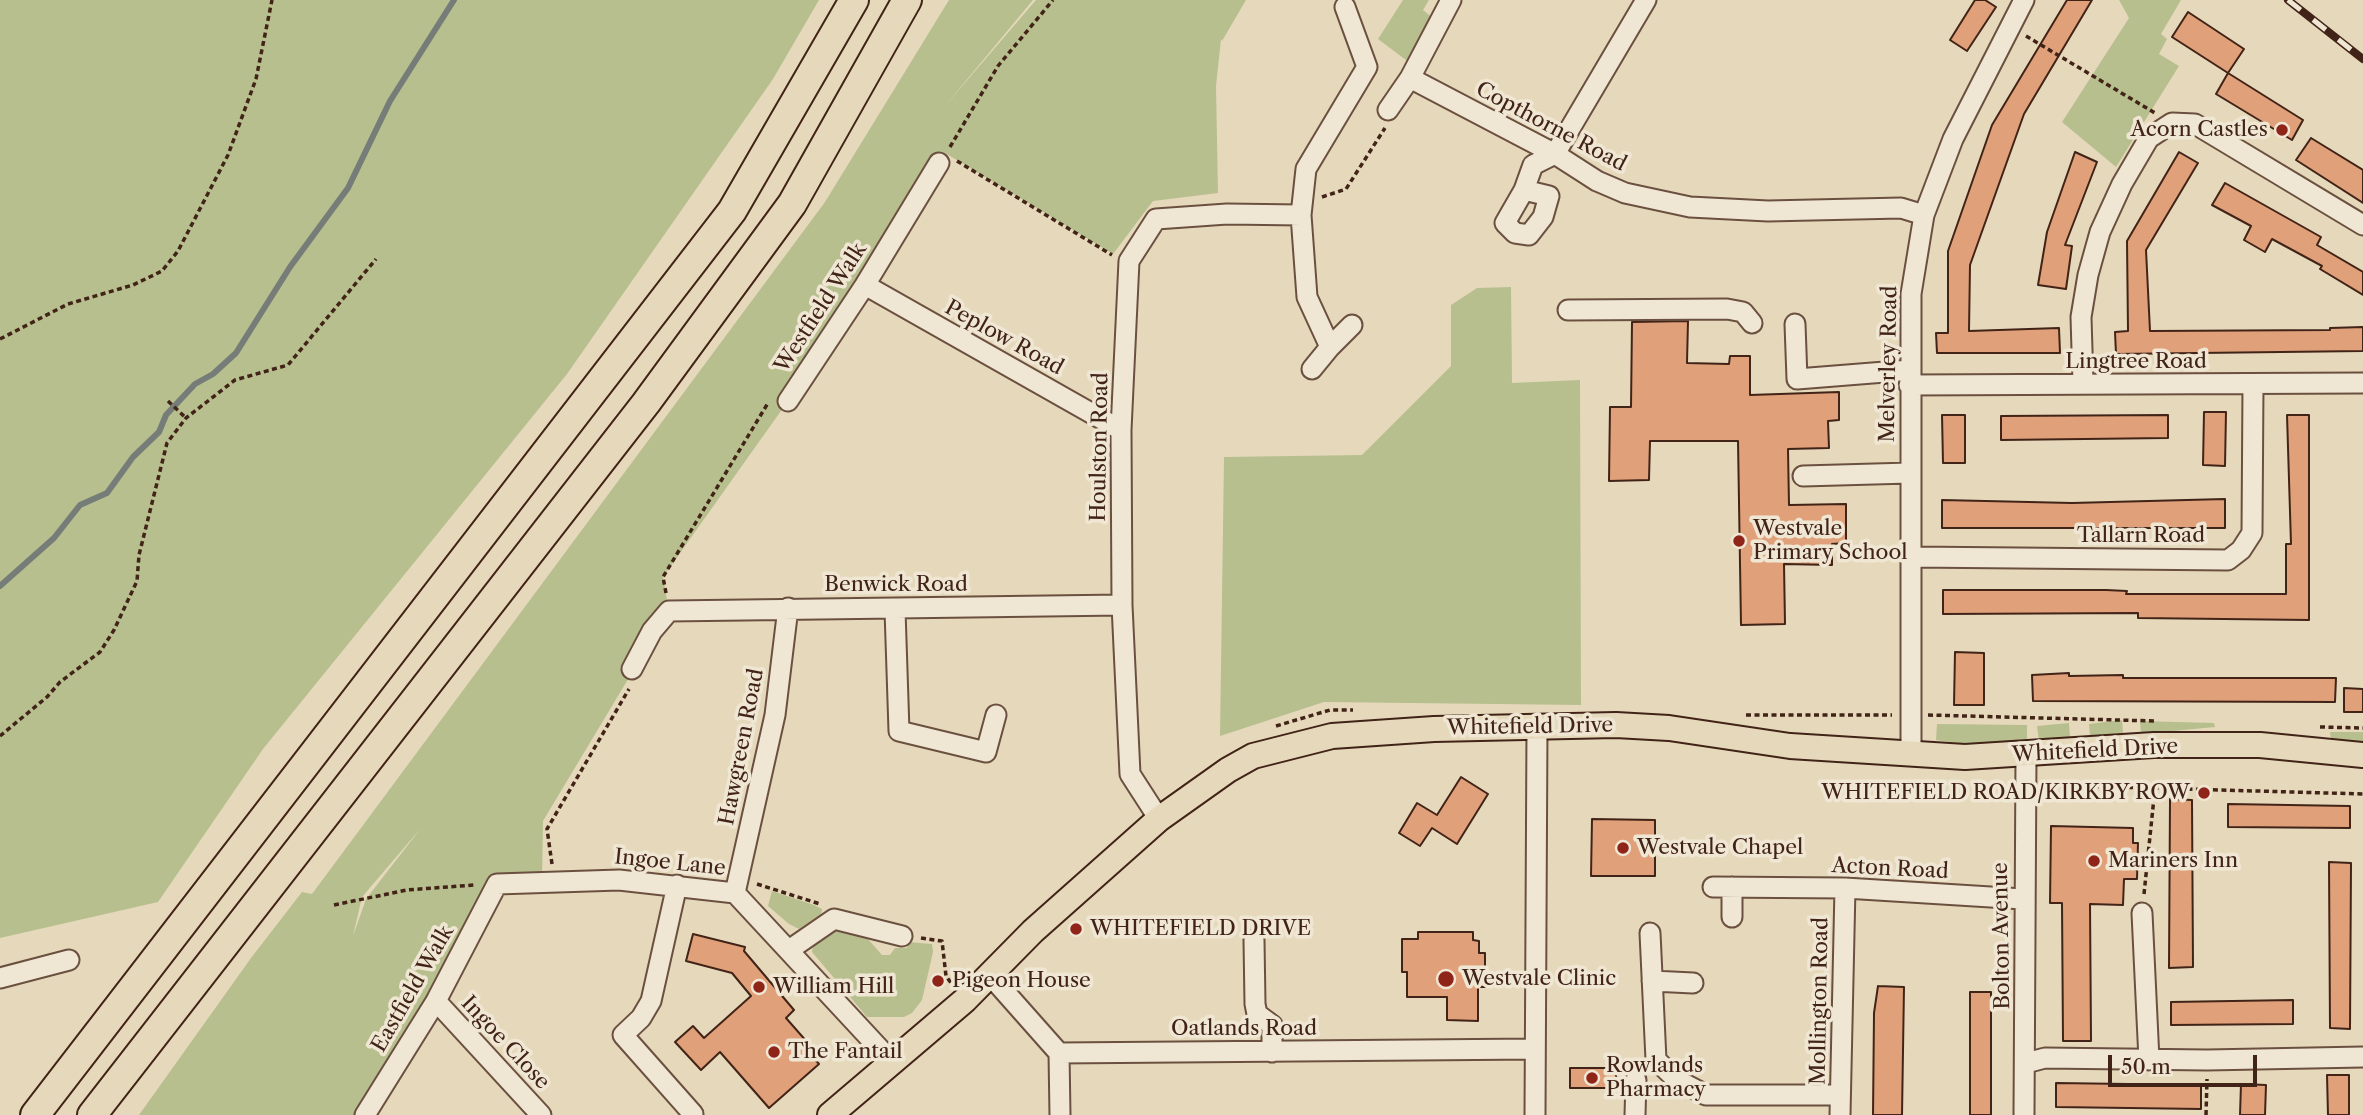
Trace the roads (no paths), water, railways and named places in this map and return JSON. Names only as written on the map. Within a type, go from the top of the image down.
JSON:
[{"type":"highway","points":[[35,1115],[732,211],[854,0]]},
{"type":"highway","points":[[92,1115],[687,348],[792,204],[907,0]]},
{"type":"main road","name":"Whitefield Drive","points":[[830,1115],[965,1000],[989,974],[1159,819],[1228,770],[1253,756],[1332,736],[1382,731],[1537,727],[1669,729],[1790,746],[1965,757],[2026,756],[2154,745],[2260,745],[2363,755]]},
{"type":"street","points":[[1388,110],[1410,78],[1451,0]]},
{"type":"street","points":[[1524,190],[1533,165],[1555,154],[1646,0]]},
{"type":"street","name":"Melverley Road","points":[[1911,753],[1911,294],[1924,215],[1953,139],[2024,0]]},
{"type":"street","points":[[1329,347],[1307,298],[1302,209],[1306,169],[1367,67],[1345,7]]},
{"type":"street","name":"Copthorne Road","points":[[1410,78],[1555,154],[1597,181],[1625,193],[1690,207],[1768,211],[1901,208],[1924,215]]},
{"type":"street","points":[[2083,383],[2081,317],[2088,275],[2100,232],[2122,184],[2149,138],[2172,123],[2195,124],[2363,225]]},
{"type":"street","name":"Westfield Walk","points":[[788,401],[865,285],[939,163]]},
{"type":"street","name":"Houlston Road","points":[[1159,819],[1130,774],[1122,605],[1121,430],[1129,261],[1156,219],[1302,209]]},
{"type":"street","name":"Peplow Road","points":[[865,285],[1121,430]]},
{"type":"street","points":[[1568,310],[1727,309],[1743,312],[1752,323]]},
{"type":"street","name":"Lingtree Road","points":[[1795,324],[1797,379],[1910,378],[2253,385],[2363,383]]},
{"type":"street","points":[[1312,369],[1329,347],[1352,325]]},
{"type":"street","name":"Tallarn Road","points":[[1913,557],[2228,560],[2241,550],[2252,533],[2253,385]]},
{"type":"street","points":[[1803,476],[1910,473]]},
{"type":"street","name":"Benwick Road","points":[[632,669],[652,631],[669,611],[1122,605]]},
{"type":"street","name":"Hawgreen Road","points":[[737,886],[775,715],[788,608]]},
{"type":"street","points":[[895,610],[899,731],[986,752],[996,715]]},
{"type":"street","points":[[1535,1115],[1537,727]]},
{"type":"street","name":"Bolton Avenue","points":[[2024,1115],[2026,1063],[2023,899],[2026,756]]},
{"type":"street","name":"Ingoe Lane","points":[[497,884],[554,880],[619,880],[737,886],[789,950],[891,1061]]},
{"type":"street","name":"Eastfield Walk","points":[[367,1114],[436,1001],[497,884]]},
{"type":"street","points":[[677,885],[651,1001],[641,1018],[623,1035],[693,1114]]},
{"type":"street","name":"Acton Road","points":[[1732,917],[1723,887],[1845,888],[2023,899]]},
{"type":"street","name":"Mollington Road","points":[[1840,1115],[1845,888]]},
{"type":"street","points":[[2141,913],[2149,1060]]},
{"type":"street","points":[[789,950],[834,919],[902,936]]},
{"type":"street","points":[[1650,933],[1657,1060],[1677,1080],[1706,1095],[1840,1095]]},
{"type":"street","points":[[1254,940],[1255,1004],[1257,1014],[1272,1025],[1272,1052]]},
{"type":"street","points":[[0,978],[69,960]]},
{"type":"street","points":[[989,974],[1059,1053],[1059,1115]]},
{"type":"street","points":[[1652,981],[1693,983]]},
{"type":"street","name":"Ingoe Close","points":[[436,1001],[541,1115]]},
{"type":"street","name":"Oatlands Road","points":[[1059,1053],[1535,1049]]},
{"type":"street","points":[[2026,1063],[2045,1058],[2207,1060],[2363,1057]]},
{"type":"street","points":[[1635,1115],[1636,1080]]},
{"type":"waterway","points":[[0,586],[54,538],[80,505],[107,493],[133,457],[159,432],[166,415],[195,384],[213,374],[236,353],[290,267],[348,188],[390,101],[454,0]]},
{"type":"railway","points":[[2288,0],[2363,59]]},
{"type":"place","name":"Acorn Castles","points":[[2282,130]]},
{"type":"place","name":"Westvale Primary School","points":[[1739,541]]},
{"type":"place","name":"WHITEFIELD ROAD/KIRKBY ROW","points":[[2204,793]]},
{"type":"place","name":"Westvale Chapel","points":[[1623,848]]},
{"type":"place","name":"Mariners Inn","points":[[2094,861]]},
{"type":"place","name":"WHITEFIELD DRIVE","points":[[1076,929]]},
{"type":"place","name":"Westvale Clinic","points":[[1446,979]]},
{"type":"place","name":"Pigeon House","points":[[938,981]]},
{"type":"place","name":"William Hill","points":[[759,987]]},
{"type":"place","name":"The Fantail","points":[[774,1052]]},
{"type":"place","name":"Rowlands Pharmacy","points":[[1592,1078]]}]
